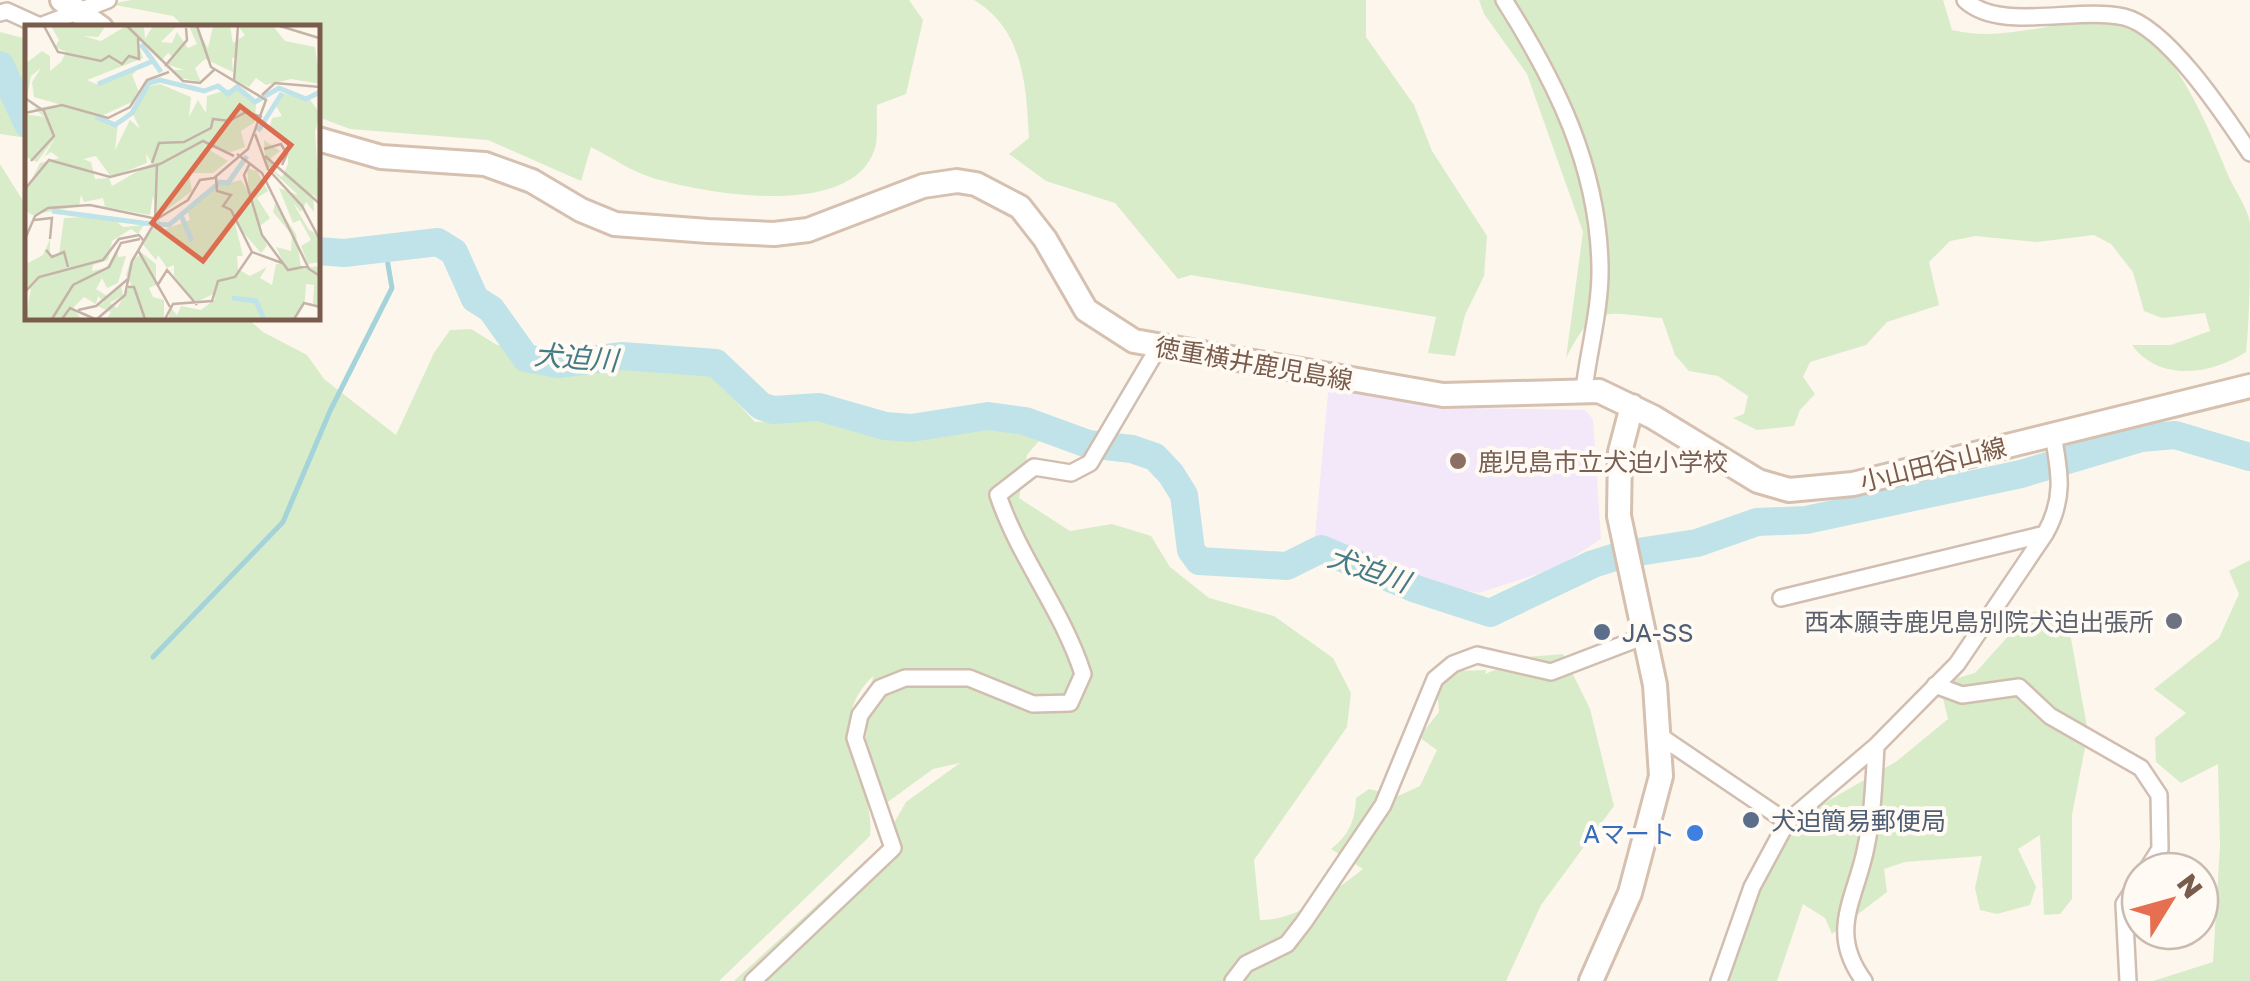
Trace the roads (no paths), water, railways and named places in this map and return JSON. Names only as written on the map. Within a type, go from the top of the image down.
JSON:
[{"type":"main road","points":[[71,7],[97,25]]},
{"type":"main road","name":"徳重横井鹿児島線","points":[[320,140],[381,157],[486,164],[532,181],[616,224],[708,231],[774,234],[808,230],[922,186],[956,181],[976,184],[1020,207],[1096,320],[1121,336],[1158,348],[1308,368],[1442,394],[1584,389],[1614,396],[1632,406]]},
{"type":"main road","name":"小山田谷山線","points":[[1632,406],[1736,470],[1789,490],[1853,484],[2250,386]]},
{"type":"main road","points":[[1591,981],[1646,842],[1661,776],[1660,736],[1646,636],[1619,516],[1620,452],[1632,406]]},
{"type":"street","points":[[42,25],[71,7],[108,0]]},
{"type":"street","points":[[1504,0],[1551,74],[1571,118],[1594,219],[1600,268],[1584,389]]},
{"type":"street","points":[[1965,0],[1991,15],[2125,17],[2144,26],[2165,44],[2250,153]]},
{"type":"street","points":[[2,8],[38,25]]},
{"type":"street","points":[[753,981],[893,848],[855,738],[860,715],[880,688],[905,678],[968,678],[1033,704],[1070,703],[1083,674],[1072,638],[1008,526],[998,495],[1034,467],[1071,473],[1090,463],[1158,348]]},
{"type":"street","points":[[1719,981],[1752,887],[1787,822],[1876,746],[1935,685],[2000,606],[2046,534],[2058,511],[2060,472],[2052,435]]},
{"type":"street","points":[[1781,598],[2046,534]]},
{"type":"street","points":[[1234,981],[1246,964],[1286,944],[1304,922],[1382,804],[1436,679],[1454,664],[1477,655],[1551,672],[1646,636]]},
{"type":"street","points":[[1935,685],[1962,695],[2019,687],[2050,716],[2141,768],[2159,795],[2159,851]]},
{"type":"street","points":[[1660,736],[1787,822]]},
{"type":"street","points":[[1864,981],[1850,958],[1846,930],[1848,899],[1868,836],[1876,746]]},
{"type":"street","points":[[2126,951],[2128,981]]},
{"type":"waterway","name":"犬迫川","points":[[0,65],[25,118]]},
{"type":"waterway","name":"犬迫川","points":[[320,251],[344,253],[438,242],[454,252],[475,299],[491,309],[526,358],[558,364],[622,356],[716,363],[761,406],[773,410],[819,407],[885,426],[911,428],[988,416],[1025,421],[1088,444],[1132,449],[1155,457],[1184,495],[1191,550],[1199,561],[1287,566],[1321,549],[1416,589],[1490,613],[1593,564],[1625,554],[1697,543],[1757,522],[1806,520],[2021,474],[2141,438],[2175,435],[2250,457]]},
{"type":"waterway","points":[[153,657],[283,522],[330,411],[392,288],[385,247]]},
{"type":"place","name":"鹿児島市立犬迫小学校","points":[[1458,461]]},
{"type":"place","name":"西本願寺鹿児島別院犬迫出張所","points":[[2174,621]]},
{"type":"place","name":"JA-SS","points":[[1602,632]]},
{"type":"place","name":"犬迫簡易郵便局","points":[[1751,820]]},
{"type":"place","name":"Aマート","points":[[1695,833]]}]
